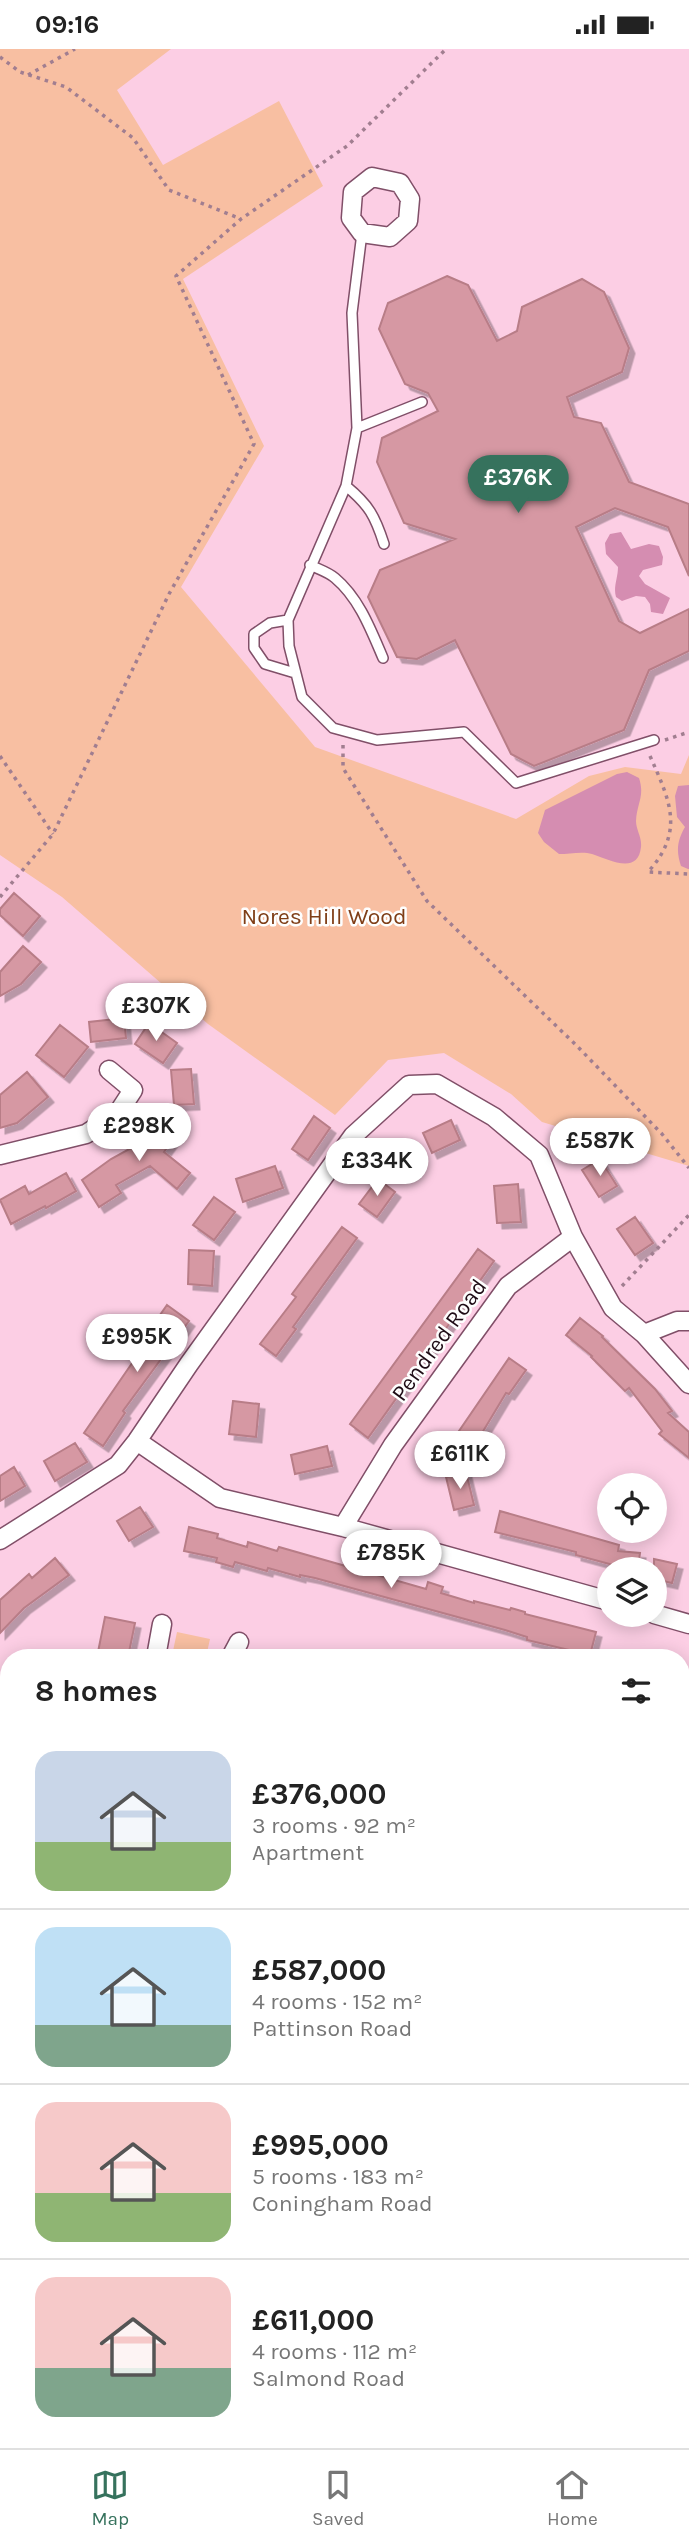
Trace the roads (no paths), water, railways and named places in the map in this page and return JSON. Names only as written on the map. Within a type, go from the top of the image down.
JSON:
[{"type":"street","points":[[0,1155],[86,1134],[118,1113],[133,1090],[109,1070]]},
{"type":"street","points":[[0,1540],[118,1465],[353,1136],[409,1085],[437,1084],[494,1118],[538,1155],[573,1237],[613,1308],[644,1334],[689,1384]]},
{"type":"street","name":"Pendred Road","points":[[343,1527],[393,1445],[508,1286],[573,1237]]},
{"type":"street","points":[[644,1334],[677,1321],[689,1321]]},
{"type":"street","points":[[137,1441],[220,1498],[343,1527],[597,1598]]},
{"type":"street","points":[[667,1618],[689,1624]]},
{"type":"street","points":[[157,1649],[162,1624]]},
{"type":"lane","points":[[362,233],[352,313],[357,428],[346,487],[288,620],[289,646],[302,697],[333,728],[377,740],[464,731],[516,783],[649,742]]},
{"type":"lane","points":[[357,428],[422,401]]},
{"type":"lane","points":[[346,487],[365,502],[384,544]]},
{"type":"lane","points":[[310,565],[334,577],[351,595],[365,617],[383,658]]},
{"type":"lane","points":[[288,620],[270,623],[254,634],[254,648],[265,664],[295,673]]},
{"type":"park label","name":"Nores Hill Wood","points":[[324,916]]}]
